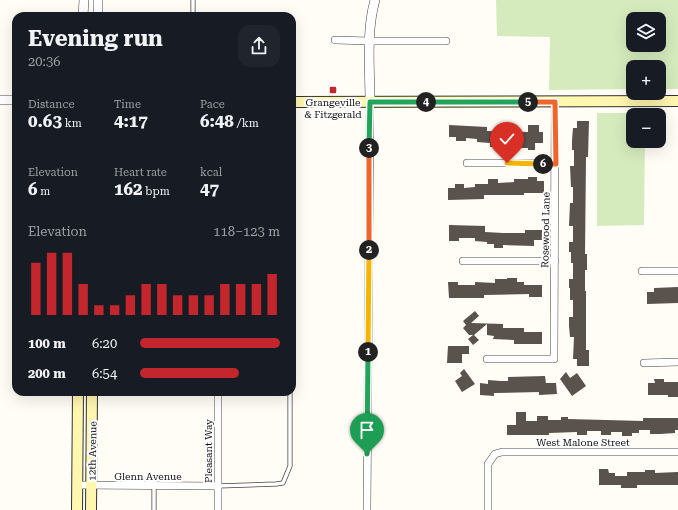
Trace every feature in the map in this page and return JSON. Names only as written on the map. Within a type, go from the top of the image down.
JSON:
[{"type":"main road","points":[[296,102],[678,101]]},
{"type":"main road","name":"12th Avenue","points":[[77,510],[78,396]]},
{"type":"main road","name":"12th Avenue","points":[[91,510],[92,396]]},
{"type":"street","points":[[83,12],[84,0]]},
{"type":"street","points":[[98,0],[98,12]]},
{"type":"street","points":[[367,510],[370,42],[372,9],[375,0]]},
{"type":"street","points":[[336,40],[370,42],[446,41]]},
{"type":"street","points":[[0,100],[12,100]]},
{"type":"street","name":"Rosewood Lane","points":[[487,359],[554,359],[556,164],[555,102]]},
{"type":"street","points":[[467,163],[556,164]]},
{"type":"street","points":[[463,261],[555,261]]},
{"type":"street","points":[[642,271],[678,271]]},
{"type":"street","points":[[644,363],[678,362]]},
{"type":"street","name":"Pleasant Way","points":[[218,396],[218,510]]},
{"type":"street","name":"West Malone Street","points":[[488,510],[488,464],[495,454],[502,452],[678,452]]},
{"type":"street","name":"Glenn Avenue","points":[[78,485],[218,486]]},
{"type":"lane","points":[[193,0],[193,12]]},
{"type":"lane","points":[[218,486],[283,483],[290,466],[290,396]]},
{"type":"lane","points":[[154,486],[154,510]]},
{"type":"green space","points":[[496,0],[678,0],[678,89],[666,89],[666,60],[626,60],[626,89],[549,90],[550,37],[497,36]]},
{"type":"green space","points":[[597,113],[626,113],[626,148],[645,148],[644,225],[597,226]]},
{"type":"building","points":[[577,121],[589,121],[588,157],[586,157],[585,254],[587,254],[587,270],[585,270],[585,291],[586,350],[589,350],[589,366],[577,366],[577,359],[573,359],[574,337],[570,337],[569,326],[569,317],[573,317],[573,300],[570,300],[569,288],[569,279],[573,279],[573,263],[571,263],[571,252],[569,252],[569,242],[573,242],[573,226],[569,226],[570,203],[573,203],[573,187],[571,187],[570,166],[574,166],[574,150],[572,150],[572,140],[573,128],[577,128]]},
{"type":"building","points":[[449,125],[487,127],[487,131],[528,132],[528,125],[539,125],[539,132],[543,132],[543,143],[535,143],[535,150],[528,150],[528,148],[516,148],[516,144],[500,144],[500,147],[490,147],[490,143],[477,142],[477,139],[466,138],[466,141],[456,141],[456,137],[449,137]]},
{"type":"building","points":[[528,177],[537,177],[537,181],[544,181],[544,193],[524,193],[524,195],[484,195],[484,199],[448,200],[448,188],[455,188],[455,184],[464,184],[464,188],[475,187],[475,184],[488,184],[488,179],[498,179],[498,183],[514,182],[514,179],[528,179]]},
{"type":"building","points":[[449,225],[485,226],[485,232],[503,233],[525,233],[525,230],[542,230],[542,240],[534,240],[534,246],[503,245],[503,248],[494,248],[494,244],[475,241],[475,238],[459,238],[459,241],[449,241]]},
{"type":"building","points":[[517,278],[517,282],[524,282],[524,285],[542,285],[542,297],[529,297],[529,294],[484,295],[484,298],[449,298],[448,282],[458,282],[458,285],[475,285],[475,282],[495,283],[495,279]]},
{"type":"building","points":[[678,287],[678,303],[647,304],[647,292],[654,292],[654,288]]},
{"type":"building","points":[[475,311],[479,316],[471,323],[503,324],[503,328],[524,328],[524,332],[542,332],[542,344],[514,344],[514,340],[493,339],[494,336],[487,335],[487,324],[474,335],[479,340],[473,345],[468,339],[473,335],[469,335],[463,328],[466,325],[463,321]]},
{"type":"building","points":[[448,346],[469,346],[469,354],[462,354],[462,363],[447,363]]},
{"type":"building","points":[[464,369],[475,384],[462,392],[455,381],[462,376],[460,373]]},
{"type":"building","points":[[566,372],[570,378],[577,373],[586,386],[572,396],[560,379]]},
{"type":"building","points":[[545,376],[546,383],[556,383],[557,394],[539,395],[539,392],[494,393],[494,396],[480,395],[480,383],[488,384],[488,380],[508,381],[508,377]]},
{"type":"building","points":[[654,379],[664,379],[664,382],[678,382],[678,397],[668,397],[668,395],[648,395],[648,383],[655,383]]},
{"type":"building","points":[[516,412],[526,412],[526,421],[537,421],[537,416],[548,416],[548,420],[561,420],[561,417],[568,417],[568,419],[643,421],[643,418],[678,418],[678,430],[675,430],[675,433],[650,434],[650,430],[639,430],[639,433],[632,433],[632,436],[622,436],[622,432],[611,432],[611,435],[601,435],[601,431],[587,431],[587,435],[577,435],[577,432],[549,433],[549,435],[507,435],[507,425],[516,425]]},
{"type":"building","points":[[599,469],[608,469],[609,473],[615,473],[615,476],[627,476],[627,472],[645,472],[645,470],[655,470],[655,473],[678,472],[678,485],[637,485],[637,488],[621,488],[621,485],[599,485]]},
{"type":"place","name":"Grangeville & Fitzgerald","points":[[333,90]]},
{"type":"route","points":[[367,454],[370,102],[555,102],[556,164],[507,163]]}]
